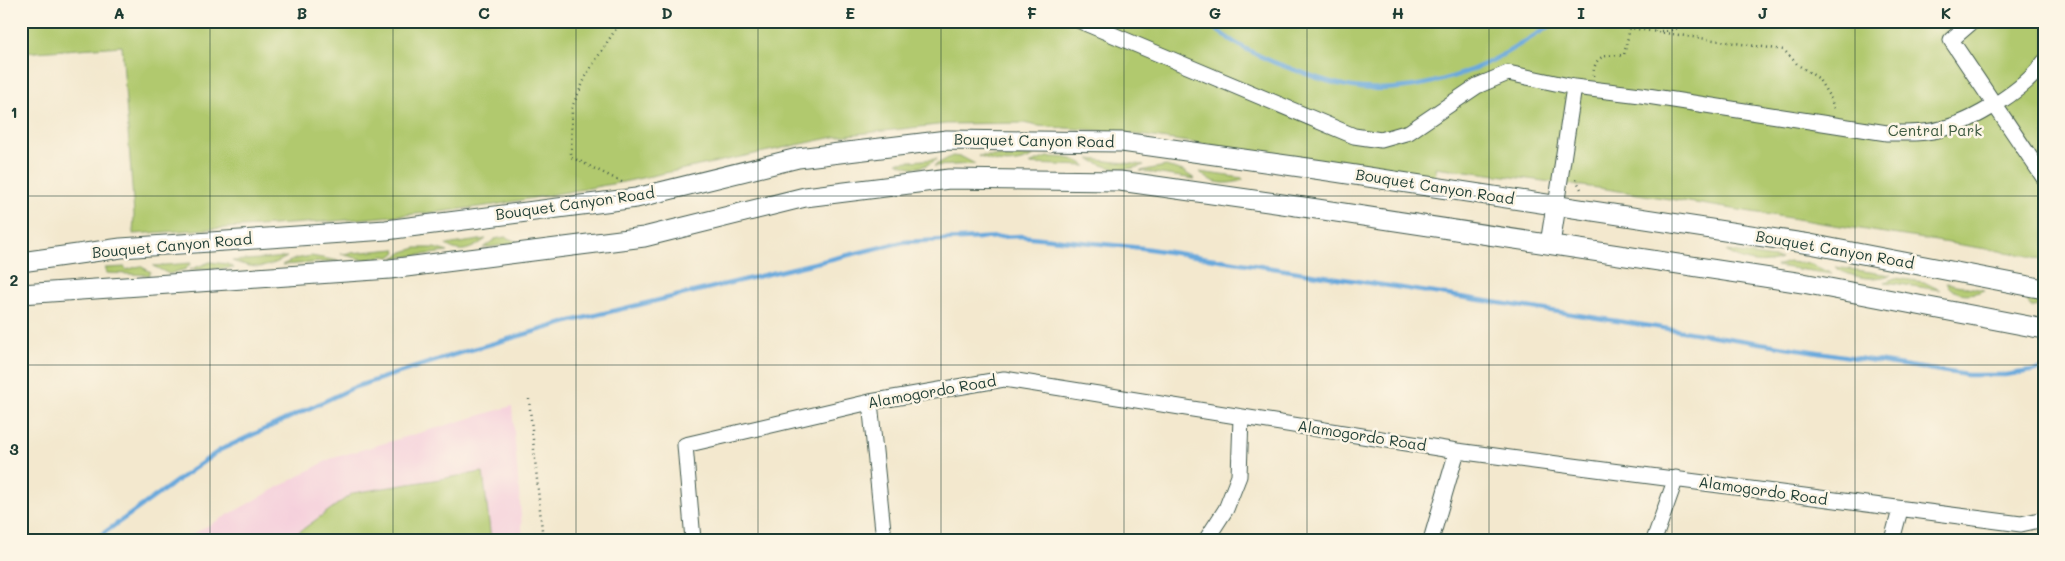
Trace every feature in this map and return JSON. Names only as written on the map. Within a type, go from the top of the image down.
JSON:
[{"type":"main road","name":"Bouquet Canyon Road","points":[[21,262],[121,248],[386,230],[636,198],[798,158],[947,140],[1122,142],[1810,244],[2044,289]]},
{"type":"main road","points":[[21,294],[409,266],[644,237],[805,197],[949,179],[1120,181],[1804,283],[2044,329]]},
{"type":"main road","points":[[1550,244],[1556,206]]},
{"type":"street","points":[[1080,21],[1354,136],[1381,140],[1408,132],[1477,86],[1508,73],[1574,87],[1592,88],[1887,133],[1909,134],[1940,130],[1960,124],[2023,85],[2044,62]]},
{"type":"street","points":[[1973,21],[1951,40],[2044,178]]},
{"type":"street","points":[[1556,206],[1574,87]]},
{"type":"street","name":"Alamogordo Road","points":[[693,540],[685,445],[870,402],[1004,379],[1457,451],[1676,478],[1900,510],[2021,524],[2044,519]]},
{"type":"street","points":[[870,402],[884,540]]},
{"type":"street","points":[[1206,540],[1226,509],[1239,476],[1242,417]]},
{"type":"street","points":[[1431,540],[1457,451]]},
{"type":"street","points":[[1654,540],[1676,478]]},
{"type":"street","points":[[1892,540],[1900,510]]},
{"type":"path","points":[[620,21],[588,72],[572,106],[571,157],[623,182],[636,198]]},
{"type":"path","points":[[1644,21],[1657,32],[1672,30],[1684,25],[1686,21]]},
{"type":"path","points":[[1592,88],[1593,67],[1597,60],[1602,56],[1624,55],[1630,28],[1784,50],[1798,65],[1818,78],[1825,86],[1836,112]]},
{"type":"path","points":[[1576,175],[1582,191]]},
{"type":"path","points":[[529,399],[543,540]]},
{"type":"shaded area","points":[[512,406],[523,540],[182,540],[330,459]]},
{"type":"green space","name":"Central Park","points":[[21,21],[2044,21],[2044,261],[2025,255],[1606,189],[1435,167],[1436,177],[1118,132],[1038,126],[1023,123],[946,124],[839,136],[623,182],[494,205],[439,212],[335,221],[133,234],[134,215],[122,46],[21,53]]},
{"type":"green space","points":[[952,156],[962,157],[975,164],[934,166]]},
{"type":"green space","points":[[978,156],[1034,156],[1013,163],[1006,163]]},
{"type":"green space","points":[[1047,157],[1072,159],[1086,166],[1029,164]]},
{"type":"green space","points":[[937,159],[927,165],[918,167],[897,162]]},
{"type":"green space","points":[[1089,159],[1144,165],[1123,169],[1103,165]]},
{"type":"green space","points":[[1166,166],[1183,171],[1195,179],[1140,171]]},
{"type":"green space","points":[[1200,172],[1242,178],[1243,180],[1220,183],[1215,182]]},
{"type":"green space","points":[[505,237],[520,243],[483,248],[495,239]]},
{"type":"green space","points":[[486,239],[466,250],[457,250],[446,245]]},
{"type":"green space","points":[[416,248],[434,248],[448,252],[393,258],[403,252]]},
{"type":"green space","points":[[395,249],[396,252],[390,257],[384,256],[364,260],[341,254]]},
{"type":"green space","points":[[1726,251],[1781,259],[1753,262],[1739,258]]},
{"type":"green space","points":[[311,256],[339,261],[282,265],[295,259]]},
{"type":"green space","points":[[287,257],[260,267],[248,266],[232,261]]},
{"type":"green space","points":[[210,262],[227,264],[234,268],[189,270]]},
{"type":"green space","points":[[1789,262],[1811,264],[1832,274],[1776,266]]},
{"type":"green space","points":[[191,263],[186,269],[169,274],[153,266]]},
{"type":"green space","points":[[140,266],[151,272],[149,275],[107,273],[105,268],[125,267],[126,270]]},
{"type":"green space","points":[[1835,267],[1891,275],[1876,278],[1855,276]]},
{"type":"green space","points":[[1895,278],[1924,282],[1940,290],[1885,282]]},
{"type":"green space","points":[[1946,283],[1984,290],[1963,294],[1953,290]]},
{"type":"green space","points":[[2025,298],[2044,302],[2044,306],[2031,307]]},
{"type":"green space","points":[[483,472],[491,540],[288,540],[353,493]]},
{"type":"waterway","points":[[1207,21],[1215,29],[1236,43],[1281,65],[1335,83],[1378,89],[1410,87],[1458,75],[1496,58],[1559,21]]},
{"type":"waterway","points":[[94,540],[220,450],[355,387],[453,355],[571,321],[903,242],[1020,236],[1143,248],[1967,375],[2005,375],[2044,369]]}]
